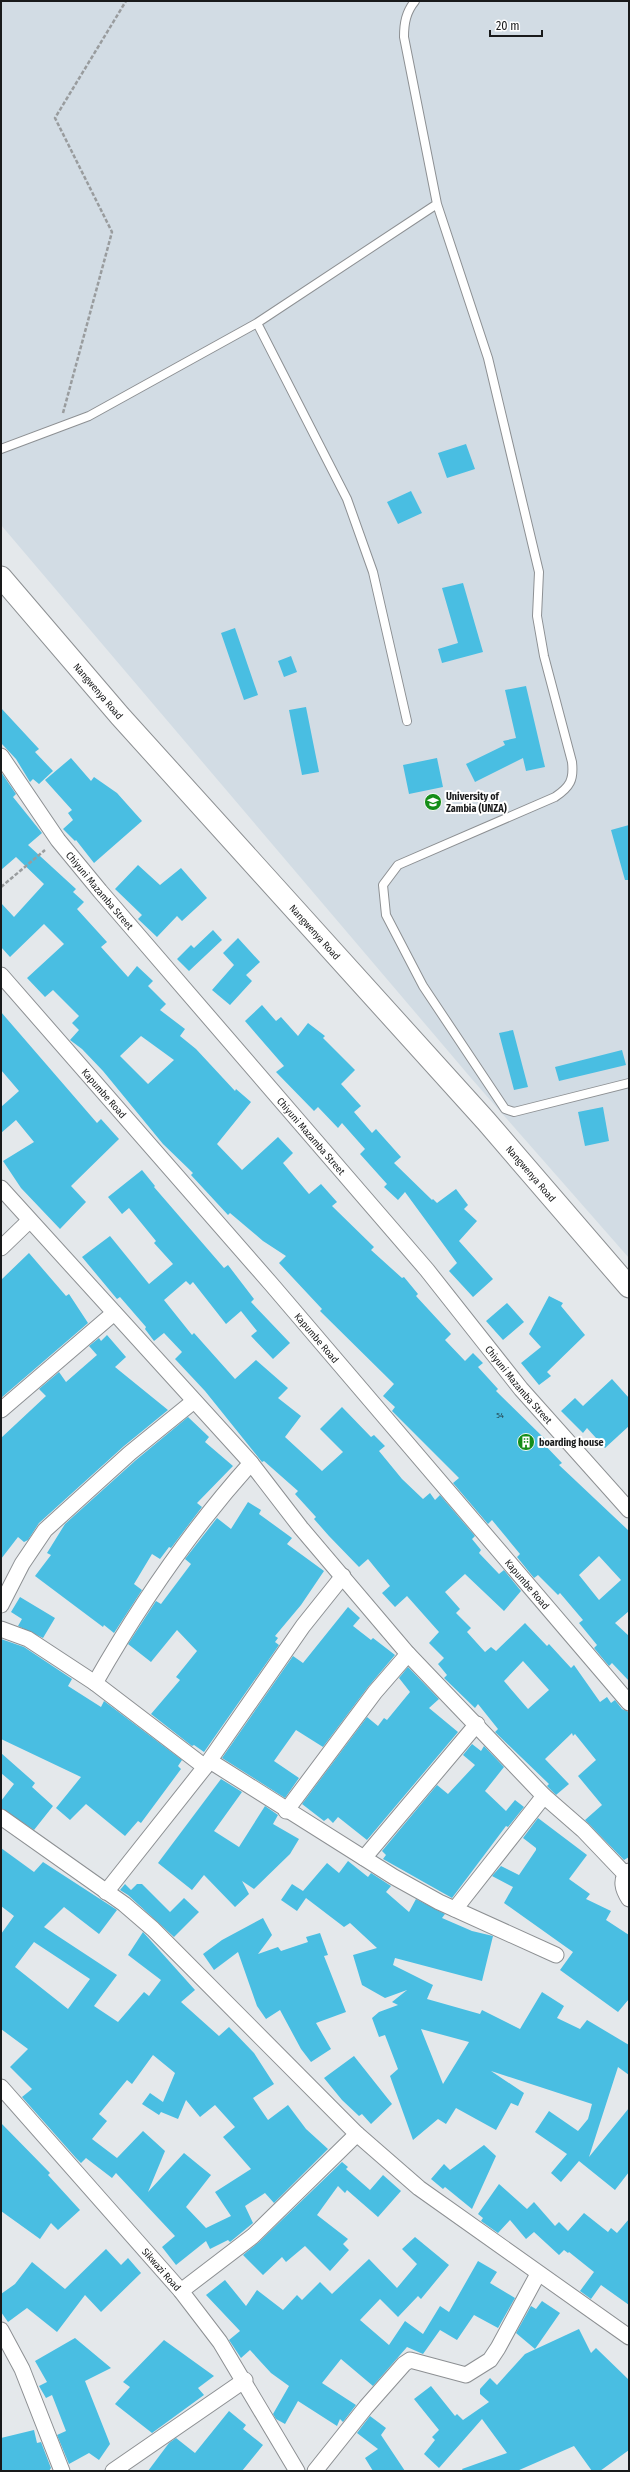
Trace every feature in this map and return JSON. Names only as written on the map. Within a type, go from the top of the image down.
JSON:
[{"type":"main road","name":"Nangwenya Road","points":[[1,576],[120,716],[492,1127],[629,1287]]},
{"type":"street","name":"Chiyuni Mazamba Street","points":[[1,756],[58,840],[315,1144],[427,1270],[521,1389],[629,1510]]},
{"type":"street","name":"Kapumbe Road","points":[[1,975],[272,1285],[629,1703]]},
{"type":"street","points":[[1,1188],[251,1463],[301,1528],[408,1654],[477,1724],[544,1796],[583,1830],[627,1872],[623,1885],[629,1899]]},
{"type":"street","points":[[1,1248],[30,1221]]},
{"type":"street","points":[[1,1410],[114,1313]]},
{"type":"street","points":[[1,1605],[22,1564],[45,1530],[130,1453],[194,1400]]},
{"type":"street","points":[[95,1683],[124,1633],[164,1571],[206,1516],[251,1463]]},
{"type":"street","points":[[106,1892],[208,1764],[303,1626],[343,1576]]},
{"type":"street","points":[[1,1629],[28,1639],[95,1683],[208,1764],[364,1858],[439,1902],[556,1955]]},
{"type":"street","points":[[286,1811],[375,1692],[408,1654]]},
{"type":"street","points":[[364,1858],[477,1724]]},
{"type":"street","points":[[455,1909],[544,1796]]},
{"type":"street","points":[[1,1817],[106,1892],[153,1929],[358,2134],[419,2188],[538,2274],[629,2337]]},
{"type":"street","name":"Sikwazi Road","points":[[1,2087],[181,2291],[220,2342],[245,2380],[297,2471]]},
{"type":"street","points":[[181,2291],[253,2236],[358,2134]]},
{"type":"street","points":[[315,2471],[366,2407],[404,2364],[410,2360],[466,2375],[490,2360],[538,2274]]},
{"type":"street","points":[[1,2330],[22,2369],[62,2471]]},
{"type":"street","points":[[113,2471],[245,2380]]},
{"type":"lane","points":[[415,1],[409,8],[404,23],[404,37],[437,204],[488,358],[538,564],[538,622],[544,656],[572,762],[573,775],[570,786],[555,797],[398,865],[383,885],[386,915],[424,986],[505,1109],[514,1112],[629,1083]]},
{"type":"lane","points":[[1,449],[89,416],[257,323],[437,204]]},
{"type":"lane","points":[[257,323],[347,499],[373,572],[407,721]]},
{"type":"path","points":[[59,427],[112,232],[55,118],[126,1]]},
{"type":"path","points":[[1,887],[58,840]]},
{"type":"shaded area","name":"University of Zambia (UNZA)","points":[[1,1],[629,1],[629,1258],[471,1078],[1,525]]},
{"type":"building","points":[[466,444],[475,469],[447,478],[438,453]]},
{"type":"building","points":[[411,491],[422,513],[398,524],[387,502]]},
{"type":"building","points":[[463,583],[483,652],[442,663],[438,649],[458,643],[442,588]]},
{"type":"building","points":[[235,628],[258,695],[244,700],[221,633]]},
{"type":"building","points":[[291,656],[297,672],[284,677],[278,661]]},
{"type":"building","points":[[526,686],[545,767],[526,771],[523,758],[475,782],[466,764],[505,745],[503,741],[516,738],[505,690]]},
{"type":"building","points":[[306,707],[319,772],[302,775],[289,710]]},
{"type":"building","points":[[1,708],[39,749],[35,752],[53,771],[39,784],[33,779],[30,782],[16,759],[1,743]]},
{"type":"building","points":[[71,758],[91,781],[94,777],[117,793],[142,821],[94,863],[76,840],[75,841],[63,829],[73,820],[68,813],[72,810],[45,780]]},
{"type":"building","points":[[437,758],[443,787],[409,794],[403,765]]},
{"type":"building","points":[[1,772],[16,794],[13,797],[42,833],[28,845],[76,889],[73,892],[84,902],[77,909],[107,942],[101,947],[128,977],[137,966],[153,981],[148,986],[166,1004],[160,1010],[185,1029],[180,1036],[196,1049],[235,1091],[236,1089],[251,1102],[217,1144],[242,1170],[278,1137],[293,1153],[283,1163],[309,1194],[321,1184],[337,1202],[332,1206],[374,1247],[371,1250],[402,1278],[404,1277],[418,1294],[416,1296],[451,1334],[445,1340],[465,1361],[473,1353],[483,1363],[478,1367],[498,1389],[496,1391],[545,1439],[542,1442],[562,1463],[559,1465],[629,1531],[629,1611],[615,1623],[629,1636],[629,1681],[612,1663],[609,1666],[594,1648],[597,1645],[579,1623],[583,1620],[560,1593],[558,1595],[538,1575],[534,1578],[517,1557],[520,1554],[492,1520],[488,1524],[453,1483],[459,1478],[392,1411],[395,1407],[383,1396],[394,1384],[320,1311],[322,1309],[279,1263],[286,1256],[263,1241],[230,1213],[228,1215],[191,1175],[193,1173],[163,1144],[103,1071],[82,1049],[70,1040],[79,1030],[72,1023],[79,1016],[53,990],[45,997],[27,978],[64,944],[44,924],[10,957],[1,947],[1,903],[14,917],[44,884],[16,857],[1,870]],"holes":[[[141,1036],[174,1060],[148,1084],[120,1056]],[[599,1556],[621,1580],[599,1600],[579,1575]]]},
{"type":"building","points":[[629,825],[629,880],[625,880],[611,830]]},
{"type":"building","points":[[138,865],[160,885],[181,868],[207,898],[182,921],[177,916],[157,937],[138,919],[142,915],[115,889]]},
{"type":"building","points":[[213,930],[222,940],[189,971],[177,959],[191,945],[194,948]]},
{"type":"building","points":[[238,938],[260,962],[246,975],[252,981],[230,1005],[212,990],[234,965],[223,953]]},
{"type":"building","points":[[262,1005],[276,1021],[281,1017],[298,1036],[308,1023],[325,1036],[323,1038],[355,1070],[341,1084],[361,1106],[354,1112],[372,1133],[376,1129],[401,1157],[394,1163],[432,1200],[433,1199],[437,1203],[456,1189],[468,1205],[464,1209],[477,1221],[459,1241],[493,1279],[473,1297],[449,1271],[457,1263],[405,1192],[398,1200],[384,1187],[387,1184],[360,1154],[365,1149],[342,1123],[338,1128],[318,1107],[314,1111],[276,1072],[284,1066],[245,1021]]},
{"type":"building","points":[[1,1012],[97,1123],[101,1119],[119,1139],[71,1186],[86,1202],[60,1229],[21,1188],[3,1161],[34,1142],[16,1120],[1,1133],[1,1107],[19,1091],[1,1070]]},
{"type":"building","points":[[513,1030],[528,1087],[514,1090],[499,1033]]},
{"type":"building","points":[[622,1050],[626,1065],[559,1081],[555,1067]]},
{"type":"building","points":[[603,1107],[609,1141],[585,1146],[578,1112]]},
{"type":"building","points":[[142,1170],[155,1186],[154,1187],[224,1268],[228,1265],[254,1299],[251,1302],[290,1343],[273,1359],[251,1336],[257,1331],[241,1311],[226,1324],[193,1282],[190,1285],[186,1281],[164,1300],[192,1335],[194,1333],[235,1379],[256,1360],[288,1388],[278,1398],[301,1416],[285,1437],[322,1471],[343,1452],[320,1429],[342,1407],[371,1437],[374,1435],[385,1446],[379,1451],[402,1479],[423,1499],[430,1493],[435,1500],[440,1495],[475,1536],[472,1539],[481,1550],[479,1553],[499,1574],[504,1570],[521,1591],[504,1611],[465,1574],[445,1592],[460,1609],[456,1613],[471,1628],[467,1632],[485,1652],[491,1647],[496,1651],[525,1623],[547,1646],[549,1644],[571,1668],[574,1665],[600,1702],[607,1697],[611,1703],[615,1700],[622,1709],[629,1712],[629,1857],[624,1860],[585,1820],[602,1805],[578,1776],[596,1760],[575,1734],[573,1736],[572,1733],[545,1759],[569,1784],[556,1795],[547,1786],[549,1784],[495,1732],[498,1729],[478,1704],[475,1708],[444,1678],[447,1675],[438,1664],[444,1658],[429,1643],[439,1632],[407,1596],[395,1607],[382,1593],[390,1586],[368,1559],[359,1567],[329,1536],[314,1519],[316,1517],[295,1494],[298,1491],[264,1461],[262,1462],[205,1391],[175,1359],[182,1352],[164,1333],[154,1341],[145,1329],[146,1327],[120,1297],[117,1299],[82,1257],[110,1236],[149,1284],[173,1264],[154,1243],[156,1241],[129,1208],[122,1214],[108,1197]],"holes":[[[523,1661],[549,1690],[528,1709],[504,1681]]]},
{"type":"building","points":[[29,1253],[66,1296],[69,1294],[88,1323],[1,1398],[1,1280]]},
{"type":"building","points":[[549,1296],[563,1303],[561,1306],[585,1335],[547,1372],[551,1376],[539,1385],[521,1363],[541,1347],[529,1334]]},
{"type":"building","points":[[507,1303],[524,1322],[503,1340],[486,1321]]},
{"type":"building","points":[[107,1335],[126,1357],[115,1367],[168,1410],[124,1446],[39,1523],[28,1540],[24,1542],[18,1537],[1,1559],[1,1438],[46,1396],[39,1389],[59,1372],[66,1382],[97,1355],[89,1346],[99,1338],[101,1341]]},
{"type":"building","points":[[612,1379],[629,1398],[629,1426],[605,1448],[587,1428],[583,1433],[561,1411],[575,1398],[583,1406]]},
{"type":"building","points":[[188,1417],[209,1437],[205,1442],[233,1466],[197,1503],[202,1507],[171,1548],[169,1547],[160,1559],[152,1554],[134,1584],[142,1590],[114,1633],[104,1625],[103,1627],[35,1576],[51,1555],[47,1553],[65,1524],[136,1460]]},
{"type":"building","points":[[248,1502],[261,1510],[259,1514],[292,1538],[287,1544],[324,1571],[301,1605],[275,1636],[278,1638],[275,1642],[279,1645],[204,1752],[194,1745],[192,1746],[151,1714],[180,1680],[176,1677],[197,1651],[177,1630],[151,1662],[128,1644],[156,1601],[161,1604],[191,1564],[185,1559],[217,1518],[231,1529]]},
{"type":"building","points":[[20,1597],[55,1618],[43,1638],[18,1626],[22,1619],[11,1612]]},
{"type":"building","points":[[348,1607],[360,1618],[353,1626],[371,1640],[373,1638],[395,1655],[368,1687],[323,1747],[296,1730],[274,1761],[299,1778],[285,1798],[222,1758],[293,1656],[303,1663]]},
{"type":"building","points":[[1,1639],[24,1647],[72,1679],[68,1686],[101,1707],[104,1701],[182,1760],[178,1766],[181,1769],[141,1823],[138,1821],[125,1836],[86,1804],[70,1820],[56,1808],[81,1777],[1,1739]]},
{"type":"building","points":[[408,1667],[439,1699],[429,1708],[458,1732],[367,1840],[338,1817],[333,1823],[328,1818],[324,1821],[302,1804],[367,1717],[378,1726],[384,1718],[387,1720],[410,1692],[399,1678]]},
{"type":"building","points":[[472,1744],[481,1751],[484,1746],[504,1767],[485,1791],[506,1811],[515,1800],[524,1807],[508,1827],[506,1826],[452,1898],[383,1859],[386,1855],[382,1851],[437,1785],[448,1794],[475,1765],[463,1755]]},
{"type":"building","points":[[1,1753],[35,1783],[32,1787],[53,1806],[34,1830],[1,1808],[1,1801],[14,1784],[1,1773]]},
{"type":"building","points":[[221,1779],[242,1792],[214,1831],[239,1847],[265,1806],[278,1815],[273,1824],[299,1839],[290,1854],[254,1889],[242,1881],[249,1894],[235,1907],[204,1875],[192,1890],[158,1863]]},
{"type":"building","points":[[538,1818],[587,1855],[569,1879],[590,1894],[586,1899],[611,1911],[606,1920],[629,1935],[629,1999],[618,2012],[560,1970],[573,1952],[504,1903],[513,1887],[492,1876],[501,1866],[519,1875],[536,1850],[536,1848],[523,1838]]},
{"type":"building","points":[[1,1848],[34,1872],[43,1862],[117,1910],[99,1934],[64,1907],[44,1927],[117,1975],[94,2006],[118,2022],[144,1992],[149,1996],[161,1980],[128,1955],[143,1932],[195,1990],[181,2002],[219,2036],[229,2027],[254,2053],[274,2084],[253,2098],[268,2120],[288,2105],[306,2129],[328,2149],[274,2203],[265,2193],[245,2206],[253,2223],[230,2242],[228,2240],[210,2249],[206,2241],[176,2265],[162,2247],[175,2236],[116,2173],[112,2178],[86,2158],[81,2163],[22,2097],[32,2089],[10,2067],[28,2049],[1,2029],[1,1934],[14,1916],[1,1906]],"holes":[[[34,1942],[90,1979],[68,2009],[15,1967]],[[153,2055],[175,2073],[163,2102],[150,2093],[142,2104],[159,2115],[161,2112],[178,2119],[186,2100],[200,2117],[215,2105],[235,2127],[223,2137],[251,2169],[215,2192],[231,2216],[206,2228],[186,2207],[211,2175],[184,2153],[148,2192],[165,2151],[143,2131],[117,2158],[92,2139],[107,2121],[99,2114],[127,2080],[132,2084]]]},
{"type":"building","points":[[348,1861],[368,1877],[371,1873],[391,1886],[386,1892],[409,1912],[416,1899],[445,1914],[442,1918],[472,1931],[493,1936],[482,1981],[395,1958],[393,1965],[433,1985],[427,1999],[480,2014],[482,2010],[520,2029],[542,1992],[564,2006],[557,2018],[580,2029],[587,2020],[629,2045],[629,2075],[618,2067],[589,2157],[629,2108],[629,2172],[615,2190],[579,2161],[561,2182],[551,2173],[567,2154],[535,2132],[549,2111],[578,2131],[588,2119],[592,2104],[491,2071],[524,2093],[518,2106],[511,2103],[496,2130],[456,2108],[446,2124],[438,2119],[413,2140],[390,2076],[398,2069],[385,2035],[379,2037],[372,2018],[379,2012],[398,2005],[392,2002],[407,1990],[385,1998],[362,1985],[353,1955],[377,1948],[350,1923],[344,1927],[306,1898],[297,1911],[281,1900],[292,1884],[303,1891],[327,1863],[339,1873]],"holes":[[[421,2029],[469,2042],[443,2084]]]},
{"type":"building","points":[[125,1884],[131,1890],[137,1884],[142,1884],[170,1912],[184,1898],[199,1912],[174,1937],[128,1895],[120,1890]]},
{"type":"building","points":[[263,1918],[272,1935],[258,1954],[278,1947],[281,1951],[308,1942],[306,1937],[320,1933],[328,1955],[324,1956],[346,2012],[316,2023],[331,2049],[311,2062],[301,2049],[280,2010],[266,2019],[257,2006],[238,1952],[214,1970],[203,1954],[222,1940]]},
{"type":"building","points":[[354,2056],[392,2104],[371,2124],[362,2114],[359,2116],[342,2100],[324,2078]]},
{"type":"building","points":[[1,2123],[50,2173],[48,2175],[80,2210],[58,2230],[51,2223],[40,2239],[1,2211]]},
{"type":"building","points":[[484,2145],[496,2156],[472,2209],[445,2187],[443,2189],[431,2179],[444,2164],[450,2170]]},
{"type":"building","points":[[342,2162],[348,2167],[346,2169],[370,2190],[383,2175],[401,2191],[378,2217],[347,2190],[345,2193],[338,2186],[317,2215],[348,2239],[343,2244],[349,2250],[330,2271],[305,2246],[286,2262],[282,2257],[263,2275],[243,2255],[259,2242]]},
{"type":"building","points":[[499,2184],[527,2209],[534,2202],[555,2226],[559,2222],[568,2231],[584,2213],[608,2232],[611,2228],[617,2233],[629,2219],[629,2305],[601,2285],[591,2299],[580,2291],[594,2272],[569,2252],[568,2253],[564,2250],[559,2255],[534,2232],[526,2239],[510,2220],[498,2233],[481,2221],[483,2218],[478,2214]]},
{"type":"building","points":[[415,2237],[449,2265],[421,2299],[418,2296],[398,2317],[380,2299],[360,2320],[389,2345],[405,2321],[423,2334],[440,2306],[449,2312],[478,2261],[497,2272],[490,2283],[515,2298],[498,2328],[474,2315],[457,2340],[440,2330],[423,2354],[407,2347],[373,2386],[341,2359],[322,2383],[356,2405],[343,2422],[340,2419],[337,2426],[298,2401],[285,2424],[276,2419],[273,2414],[289,2386],[271,2373],[250,2350],[241,2358],[229,2340],[240,2331],[206,2295],[225,2280],[246,2306],[257,2290],[283,2310],[297,2295],[302,2300],[320,2282],[332,2294],[369,2259],[397,2288],[417,2264],[402,2249]]},
{"type":"building","points":[[106,2249],[121,2265],[128,2258],[141,2273],[101,2312],[85,2295],[57,2332],[27,2308],[8,2322],[1,2312],[1,2294],[15,2284],[32,2262],[65,2289]]},
{"type":"building","points":[[542,2301],[560,2313],[535,2349],[516,2333],[531,2306],[536,2309]]},
{"type":"building","points":[[579,2329],[591,2353],[596,2348],[629,2380],[629,2450],[600,2471],[592,2471],[574,2446],[517,2471],[463,2471],[462,2469],[507,2453],[482,2419],[439,2468],[424,2454],[435,2440],[432,2437],[439,2430],[414,2399],[431,2386],[455,2416],[457,2414],[463,2420],[489,2402],[480,2394],[480,2389],[490,2378],[497,2385],[525,2354]]},
{"type":"building","points":[[75,2338],[111,2368],[85,2381],[110,2444],[99,2460],[89,2453],[69,2464],[57,2435],[66,2431],[52,2395],[46,2398],[39,2386],[47,2382],[35,2361]]},
{"type":"building","points":[[164,2340],[214,2376],[198,2388],[204,2395],[152,2433],[115,2404],[130,2387],[123,2382]]},
{"type":"building","points":[[229,2411],[246,2425],[243,2429],[263,2445],[242,2471],[148,2471],[169,2443],[176,2438],[195,2453]]},
{"type":"building","points":[[370,2416],[386,2428],[381,2435],[405,2471],[373,2471],[365,2458],[378,2449],[357,2433]]},
{"type":"building","points":[[34,2430],[37,2443],[41,2442],[51,2468],[49,2471],[1,2471],[1,2438]]},
{"type":"place","name":"University of Zambia (UNZA)","points":[[433,802]]},
{"type":"place","name":"boarding house","points":[[526,1442]]}]
